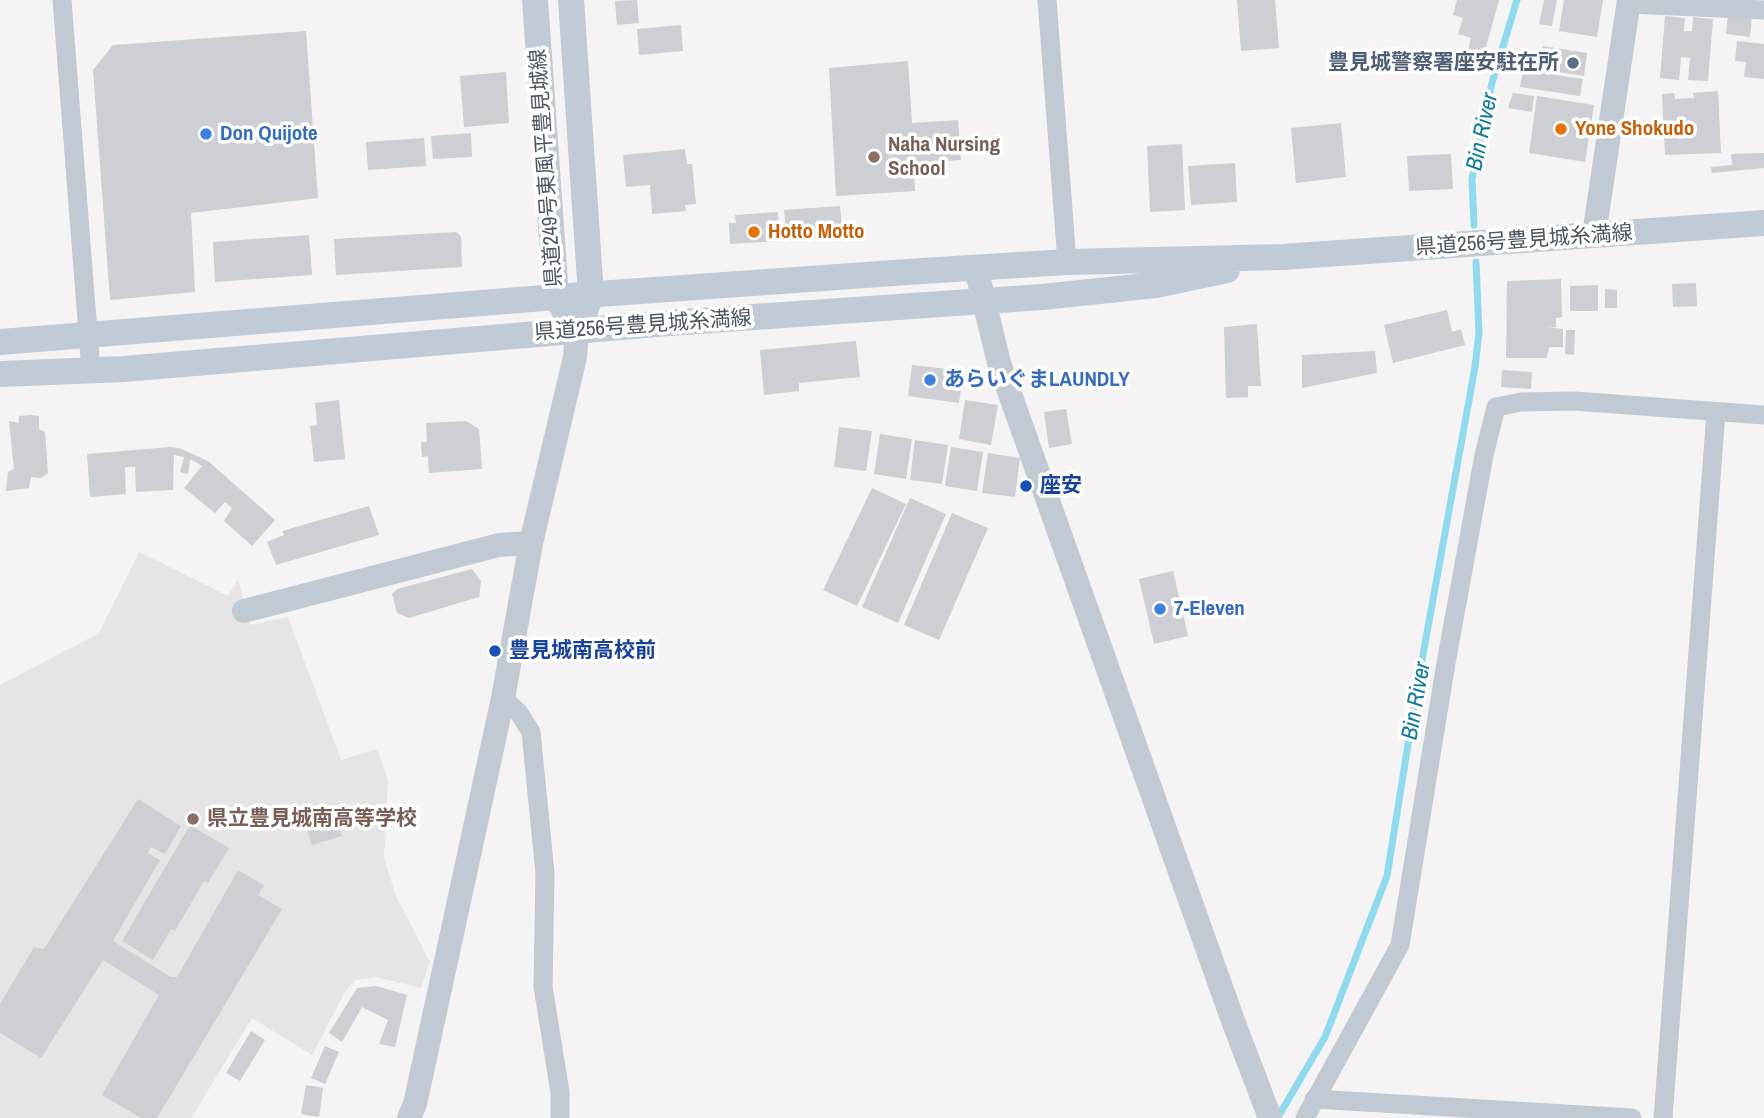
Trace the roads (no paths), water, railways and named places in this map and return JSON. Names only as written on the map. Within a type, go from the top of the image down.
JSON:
[{"type":"main road","name":"県道249号東風平豊見城線","points":[[535,0],[556,297],[577,331]]},
{"type":"main road","name":"県道249号東風平豊見城線","points":[[570,0],[591,295],[577,331]]},
{"type":"main road","name":"県道256号豊見城糸満線","points":[[0,342],[556,297],[976,268],[1067,262],[1283,257],[1764,223]]},
{"type":"main road","name":"県道256号豊見城糸満線","points":[[0,374],[90,371],[577,331],[984,302],[1156,285],[1283,257]]},
{"type":"street","points":[[62,0],[90,371]]},
{"type":"street","points":[[1047,0],[1067,262]]},
{"type":"street","points":[[1594,235],[1629,2],[1764,10]]},
{"type":"street","points":[[976,268],[999,363],[1268,1117]]},
{"type":"street","points":[[409,1118],[415,1104],[503,698],[531,543],[575,357],[577,331]]},
{"type":"street","points":[[1305,1118],[1400,945],[1449,650],[1484,455],[1496,407],[1521,402],[1574,401],[1764,415]]},
{"type":"street","points":[[1663,1118],[1716,412]]},
{"type":"street","points":[[244,611],[499,545],[531,543]]},
{"type":"street","points":[[503,698],[519,713],[531,732],[545,873],[543,987],[560,1092],[560,1118]]},
{"type":"street","points":[[1314,1099],[1632,1118]]},
{"type":"waterway","name":"Bin River","points":[[1474,225],[1472,179],[1492,83],[1517,0]]},
{"type":"waterway","name":"Bin River","points":[[1278,1117],[1325,1037],[1387,876],[1417,688],[1475,367],[1479,333],[1476,262]]},
{"type":"place","name":"豊見城警察署座安駐在所","points":[[1573,63]]},
{"type":"place","name":"Yone Shokudo","points":[[1561,129]]},
{"type":"place","name":"Don Quijote","points":[[206,134]]},
{"type":"place","name":"Naha Nursing School","points":[[874,157]]},
{"type":"place","name":"Hotto Motto","points":[[754,232]]},
{"type":"place","name":"あらいぐまLAUNDLY","points":[[930,380]]},
{"type":"place","name":"座安","points":[[1026,486]]},
{"type":"place","name":"7-Eleven","points":[[1160,609]]},
{"type":"place","name":"豊見城南高校前","points":[[495,651]]},
{"type":"place","name":"県立豊見城南高等学校","points":[[193,819]]}]
